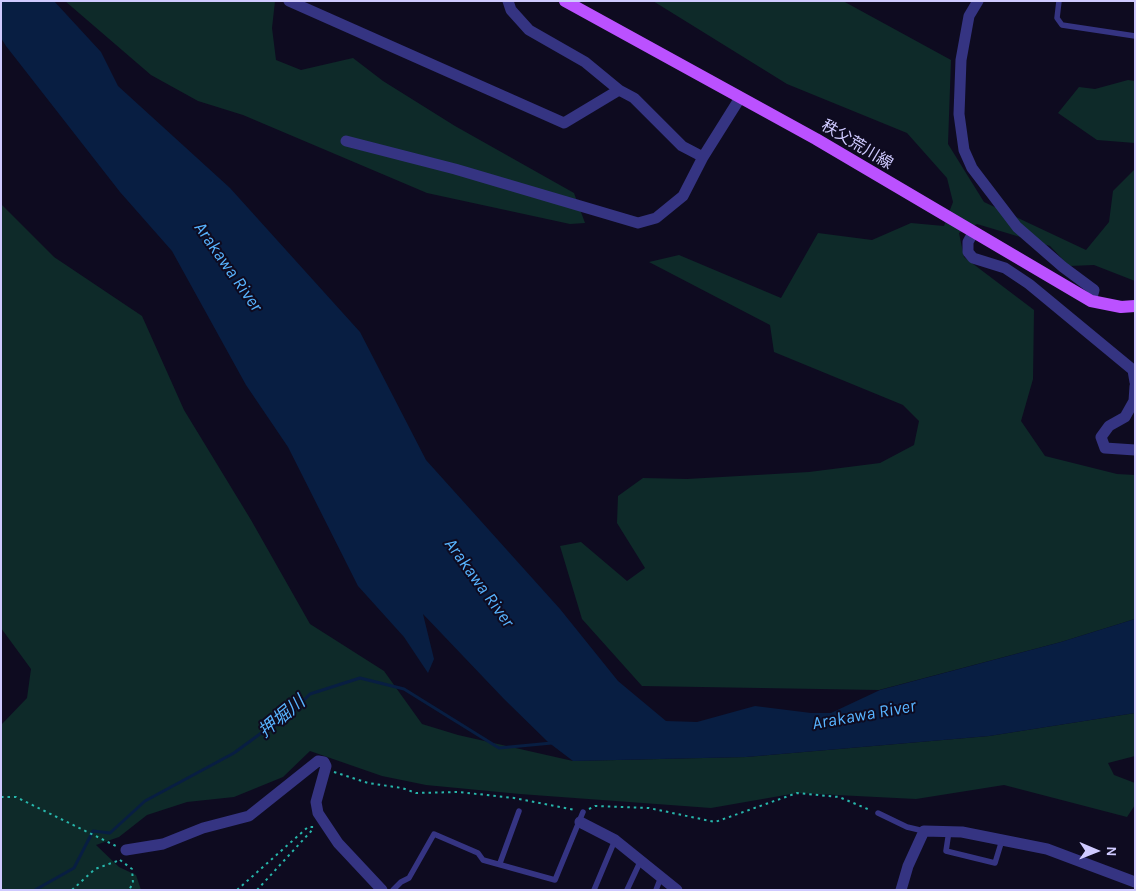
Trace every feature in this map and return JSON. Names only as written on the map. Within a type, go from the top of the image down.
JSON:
[{"type":"main road","name":"秩父荒川線","points":[[565,1],[816,139],[1090,301],[1104,306],[1135,306]]},
{"type":"street","points":[[289,1],[564,123],[619,90]]},
{"type":"street","points":[[508,1],[511,10],[528,30],[585,62],[619,90],[634,98],[682,146],[703,157]]},
{"type":"street","points":[[978,1],[969,16],[961,60],[959,114],[964,150],[972,168],[1017,227],[1063,267],[1094,290],[1090,301]]},
{"type":"street","points":[[346,141],[455,169],[638,222],[656,218],[683,196],[703,157],[740,98]]},
{"type":"street","points":[[973,233],[968,242],[968,252],[973,258],[1005,268],[1029,284],[1133,370],[1135,382]]},
{"type":"street","points":[[1135,386],[1134,401],[1126,417],[1109,426],[1101,437],[1105,448],[1135,450]]},
{"type":"street","points":[[123,855],[163,844],[203,828],[249,816],[318,761],[324,762],[326,766],[316,802],[318,823],[382,890]]},
{"type":"street","points":[[581,817],[615,840],[677,890]]},
{"type":"street","points":[[901,890],[908,866],[924,831],[949,831],[1047,849],[1135,882]]},
{"type":"lane","points":[[1059,1],[1057,18],[1062,24],[1135,36]]},
{"type":"lane","points":[[500,863],[519,811]]},
{"type":"lane","points":[[878,814],[907,827],[924,831]]},
{"type":"lane","points":[[393,890],[401,882],[409,878],[434,834],[478,853],[483,860],[500,863],[555,880],[581,817]]},
{"type":"lane","points":[[949,831],[946,851],[995,863],[1002,840]]},
{"type":"lane","points":[[594,890],[615,840]]},
{"type":"lane","points":[[627,890],[641,860]]},
{"type":"lane","points":[[656,890],[661,877]]},
{"type":"path","points":[[326,766],[333,772],[368,783],[402,788],[416,793],[459,792],[514,798],[581,817],[595,806],[649,808],[715,822],[797,794],[839,797],[878,814]]},
{"type":"path","points":[[1,798],[16,798],[91,836],[123,855],[132,869],[133,883],[128,890]]},
{"type":"path","points":[[236,890],[308,827],[318,823]]},
{"type":"path","points":[[257,890],[318,823]]},
{"type":"path","points":[[72,890],[95,869],[123,855]]},
{"type":"green space","points":[[65,1],[275,1],[272,28],[276,60],[301,70],[353,58],[383,81],[455,126],[574,193],[585,223],[570,224],[427,193],[243,115],[198,101],[151,75]]},
{"type":"green space","points":[[653,1],[843,1],[951,60],[948,144],[984,202],[1086,250],[1109,222],[1113,191],[1135,169],[1135,281],[1094,265],[1069,266],[1050,246],[977,224],[959,233],[964,257],[1034,310],[1033,379],[1021,421],[1045,456],[1117,474],[1135,475],[1135,619],[1061,642],[879,690],[642,686],[582,619],[560,546],[581,542],[627,581],[645,568],[617,523],[618,496],[643,478],[687,479],[809,472],[880,463],[914,445],[919,421],[903,405],[774,352],[770,325],[649,262],[679,255],[781,298],[818,233],[872,240],[911,223],[944,226],[953,202],[947,178],[907,133],[787,84]]},
{"type":"green space","points":[[1128,80],[1135,81],[1135,143],[1097,140],[1058,113],[1079,87],[1095,89]]},
{"type":"green space","points":[[1,204],[54,257],[142,316],[184,410],[251,520],[310,624],[384,671],[422,724],[458,735],[573,761],[746,757],[989,736],[1135,713],[1135,756],[1108,763],[1114,775],[1135,783],[1135,805],[1127,817],[1004,785],[916,799],[797,793],[711,808],[426,785],[382,776],[310,751],[283,777],[234,797],[187,802],[147,815],[119,837],[96,845],[119,867],[136,875],[141,890],[1,890],[1,725],[27,698],[31,669],[1,628]]},
{"type":"water","name":"Arakawa River","points":[[1,1],[54,1],[101,52],[118,86],[230,188],[360,332],[426,460],[560,609],[618,681],[666,721],[697,722],[755,706],[811,713],[831,713],[880,690],[1061,642],[1135,619],[1135,713],[989,736],[746,757],[573,761],[548,742],[504,699],[423,614],[434,659],[428,673],[404,637],[358,586],[288,447],[246,385],[172,251],[120,192],[6,46],[1,38]]},
{"type":"waterway","name":"押堀川","points":[[35,890],[74,868],[93,831],[110,833],[145,801],[234,753],[264,731],[282,722],[310,694],[360,678],[404,689],[499,748],[552,743]]}]
